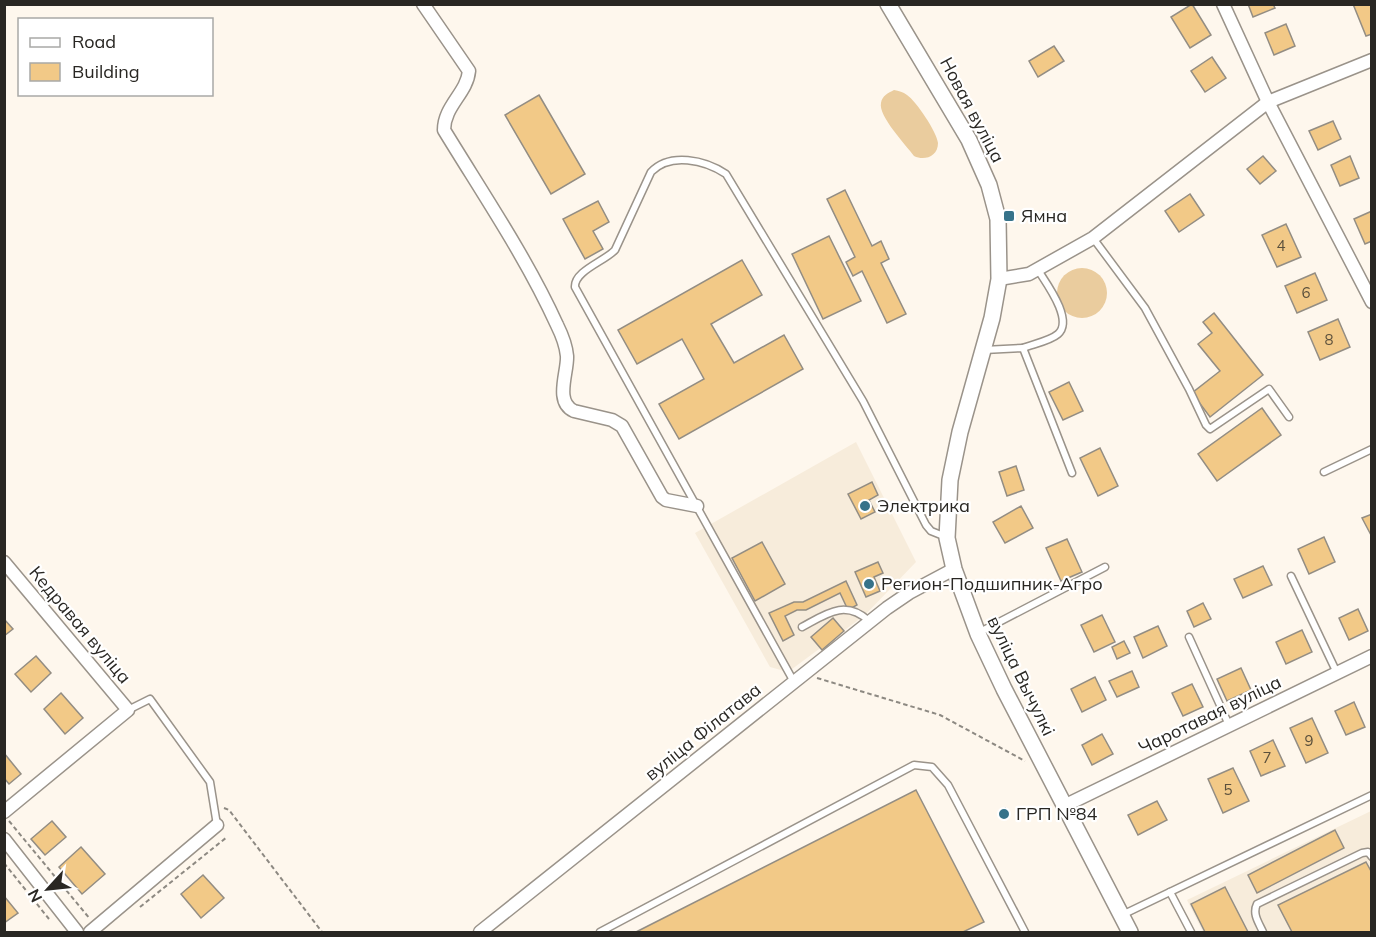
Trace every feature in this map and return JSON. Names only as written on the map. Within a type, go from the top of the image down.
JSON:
[{"type":"street","points":[[423,4],[469,71],[468,80],[447,112],[444,130],[544,297],[562,336],[567,354],[563,389],[569,409],[612,420],[622,426],[662,497],[697,507]]},
{"type":"street","name":"Новая вуліца","points":[[888,4],[969,140],[989,185],[998,219],[999,279]]},
{"type":"street","points":[[1223,4],[1268,102],[1371,302]]},
{"type":"street","points":[[999,279],[1029,274],[1093,238],[1268,102],[1371,60]]},
{"type":"street","name":"вуліца Вычулкі","points":[[999,279],[950,480],[947,538],[954,569],[978,634],[1130,933]]},
{"type":"street","name":"Кедравая вуліца","points":[[4,562],[128,710]]},
{"type":"street","name":"вуліца Філатава","points":[[480,933],[870,622],[909,593],[954,569]]},
{"type":"street","name":"Чаротавая вуліца","points":[[1064,806],[1371,656]]},
{"type":"street","points":[[4,814],[128,710]]},
{"type":"street","points":[[93,930],[217,825]]},
{"type":"street","points":[[4,839],[77,933]]},
{"type":"lane","points":[[794,682],[575,287],[574,281],[578,275],[615,250],[651,172],[657,165],[676,159],[713,166],[726,174],[863,401],[926,525],[931,531],[947,538]]},
{"type":"lane","points":[[1093,238],[1145,308],[1210,429],[1269,389],[1288,417]]},
{"type":"lane","points":[[983,350],[1023,348],[1057,335],[1061,330],[1063,320],[1060,310],[1038,270]]},
{"type":"lane","points":[[1023,348],[1072,473]]},
{"type":"lane","points":[[1324,472],[1371,449]]},
{"type":"lane","points":[[978,634],[1105,567]]},
{"type":"lane","points":[[1291,576],[1337,673]]},
{"type":"lane","points":[[802,627],[837,609],[861,613],[870,622]]},
{"type":"lane","points":[[1189,637],[1229,725]]},
{"type":"lane","points":[[128,710],[150,699],[210,782],[217,825]]},
{"type":"lane","points":[[600,933],[914,765],[932,767],[948,785],[1025,933]]},
{"type":"lane","points":[[1121,916],[1371,795]]},
{"type":"lane","points":[[1263,933],[1256,917],[1257,904],[1362,853],[1368,852],[1371,857]]},
{"type":"lane","points":[[1170,892],[1191,933]]},
{"type":"path","points":[[811,676],[940,715],[1030,764]]},
{"type":"path","points":[[213,804],[229,810],[322,933]]},
{"type":"path","points":[[4,814],[93,930]]},
{"type":"path","points":[[136,910],[226,837]]},
{"type":"path","points":[[4,863],[54,924]]},
{"type":"shaded area","points":[[894,90],[904,93],[916,103],[934,132],[938,143],[936,152],[930,157],[914,156],[884,115],[881,103],[886,95]]},
{"type":"shaded area","points":[[1077,268],[1087,268],[1100,275],[1107,288],[1107,298],[1100,311],[1087,318],[1077,318],[1068,314],[1061,307],[1057,298],[1057,288],[1061,279],[1068,272]]},
{"type":"shaded area","points":[[856,442],[916,562],[865,615],[788,672],[770,667],[695,533]]},
{"type":"shaded area","points":[[1371,811],[1371,932],[1203,932],[1187,900]]},
{"type":"building","points":[[1192,4],[1211,35],[1190,48],[1171,17]]},
{"type":"building","points":[[1248,4],[1273,4],[1275,8],[1253,17]]},
{"type":"building","points":[[1353,4],[1372,4],[1372,34],[1366,36]]},
{"type":"building","points":[[1286,24],[1295,46],[1274,55],[1265,33]]},
{"type":"building","points":[[1054,46],[1064,61],[1038,77],[1029,61]]},
{"type":"building","points":[[1212,57],[1226,78],[1205,92],[1191,71]]},
{"type":"building","points":[[539,95],[585,174],[551,194],[505,115]]},
{"type":"building","points":[[1333,121],[1341,139],[1318,150],[1309,131]]},
{"type":"building","points":[[1263,156],[1276,171],[1260,184],[1247,169]]},
{"type":"building","points":[[1350,156],[1359,178],[1340,186],[1331,165]]},
{"type":"building","points":[[845,190],[872,246],[881,241],[889,259],[881,263],[906,314],[887,323],[862,271],[853,276],[846,262],[855,257],[827,199]]},
{"type":"building","points":[[1190,194],[1204,215],[1179,232],[1165,211]]},
{"type":"building","points":[[598,201],[609,222],[593,231],[603,249],[585,259],[563,219]]},
{"type":"building","points":[[1372,211],[1372,241],[1365,244],[1354,219]]},
{"type":"building","points":[[1286,224],[1301,257],[1277,267],[1262,235]]},
{"type":"building","points":[[829,236],[861,301],[823,319],[792,254]]},
{"type":"building","points":[[742,260],[762,295],[711,324],[734,363],[784,335],[803,369],[679,439],[659,404],[704,379],[682,339],[637,364],[618,330]]},
{"type":"building","points":[[1315,273],[1327,300],[1297,313],[1285,286]]},
{"type":"building","points":[[1214,313],[1263,375],[1210,417],[1192,393],[1220,371],[1198,344],[1212,333],[1203,322]]},
{"type":"building","points":[[1338,319],[1350,347],[1320,360],[1308,332]]},
{"type":"building","points":[[1069,382],[1083,411],[1063,420],[1049,392]]},
{"type":"building","points":[[1262,408],[1281,435],[1217,481],[1198,454]]},
{"type":"building","points":[[1100,448],[1118,486],[1098,496],[1080,458]]},
{"type":"building","points":[[1016,466],[1024,490],[1007,496],[999,472]]},
{"type":"building","points":[[872,482],[878,495],[869,500],[875,512],[861,519],[848,494]]},
{"type":"building","points":[[1021,506],[1033,528],[1005,543],[993,522]]},
{"type":"building","points":[[1372,514],[1372,537],[1362,518]]},
{"type":"building","points":[[1324,537],[1335,562],[1309,574],[1298,549]]},
{"type":"building","points":[[1067,539],[1082,572],[1061,581],[1046,548]]},
{"type":"building","points":[[762,542],[785,584],[755,601],[732,558]]},
{"type":"building","name":"Регион-Подшипник-Агро","points":[[878,562],[883,573],[874,577],[880,591],[866,597],[855,572]]},
{"type":"building","points":[[1263,566],[1272,585],[1243,598],[1234,579]]},
{"type":"building","points":[[846,581],[857,605],[848,610],[840,593],[806,610],[797,610],[785,616],[794,635],[783,641],[769,613],[794,602],[803,602]]},
{"type":"building","points":[[1203,603],[1211,619],[1194,627],[1187,611]]},
{"type":"building","points":[[1358,609],[1368,631],[1349,640],[1339,618]]},
{"type":"building","points":[[1102,615],[1115,642],[1094,652],[1081,625]]},
{"type":"building","points":[[833,618],[844,631],[822,650],[811,637]]},
{"type":"building","points":[[4,619],[13,629],[4,636]]},
{"type":"building","points":[[1158,626],[1167,646],[1143,658],[1134,637]]},
{"type":"building","points":[[1302,630],[1312,652],[1286,664],[1276,642]]},
{"type":"building","points":[[1124,641],[1130,653],[1117,659],[1112,647]]},
{"type":"building","points":[[36,656],[51,673],[31,692],[15,674]]},
{"type":"building","points":[[1241,668],[1251,690],[1227,701],[1217,679]]},
{"type":"building","points":[[1132,671],[1139,687],[1117,697],[1109,681]]},
{"type":"building","points":[[1095,677],[1106,700],[1082,712],[1071,689]]},
{"type":"building","points":[[1192,684],[1203,707],[1183,716],[1172,693]]},
{"type":"building","points":[[61,693],[83,718],[65,734],[44,709]]},
{"type":"building","points":[[1354,702],[1365,727],[1346,735],[1335,711]]},
{"type":"building","points":[[1312,718],[1328,753],[1306,763],[1290,728]]},
{"type":"building","points":[[1102,734],[1113,754],[1092,765],[1082,745]]},
{"type":"building","points":[[1273,740],[1285,766],[1261,776],[1250,751]]},
{"type":"building","points":[[4,753],[21,774],[9,784],[4,778]]},
{"type":"building","points":[[1233,768],[1249,801],[1223,813],[1208,779]]},
{"type":"building","points":[[916,790],[984,922],[963,932],[636,932]]},
{"type":"building","points":[[1157,801],[1167,820],[1138,835],[1128,815]]},
{"type":"building","name":"ГРП №84","points":[[1005,808],[1009,816],[1003,819],[999,811]]},
{"type":"building","points":[[52,821],[66,837],[45,855],[31,839]]},
{"type":"building","points":[[1335,830],[1344,848],[1257,893],[1248,875]]},
{"type":"building","points":[[81,847],[105,874],[82,894],[59,867]]},
{"type":"building","points":[[1366,862],[1372,873],[1372,932],[1292,932],[1278,905]]},
{"type":"building","points":[[203,875],[224,898],[201,918],[181,894]]},
{"type":"building","points":[[1225,887],[1248,932],[1205,932],[1191,904]]},
{"type":"building","points":[[4,896],[18,913],[4,923]]},
{"type":"place","name":"Ямна","points":[[1009,216]]},
{"type":"place","name":"Электрика","points":[[865,506]]},
{"type":"place","name":"Регион-Подшипник-Агро","points":[[869,584]]},
{"type":"place","name":"ГРП №84","points":[[1004,814]]}]
